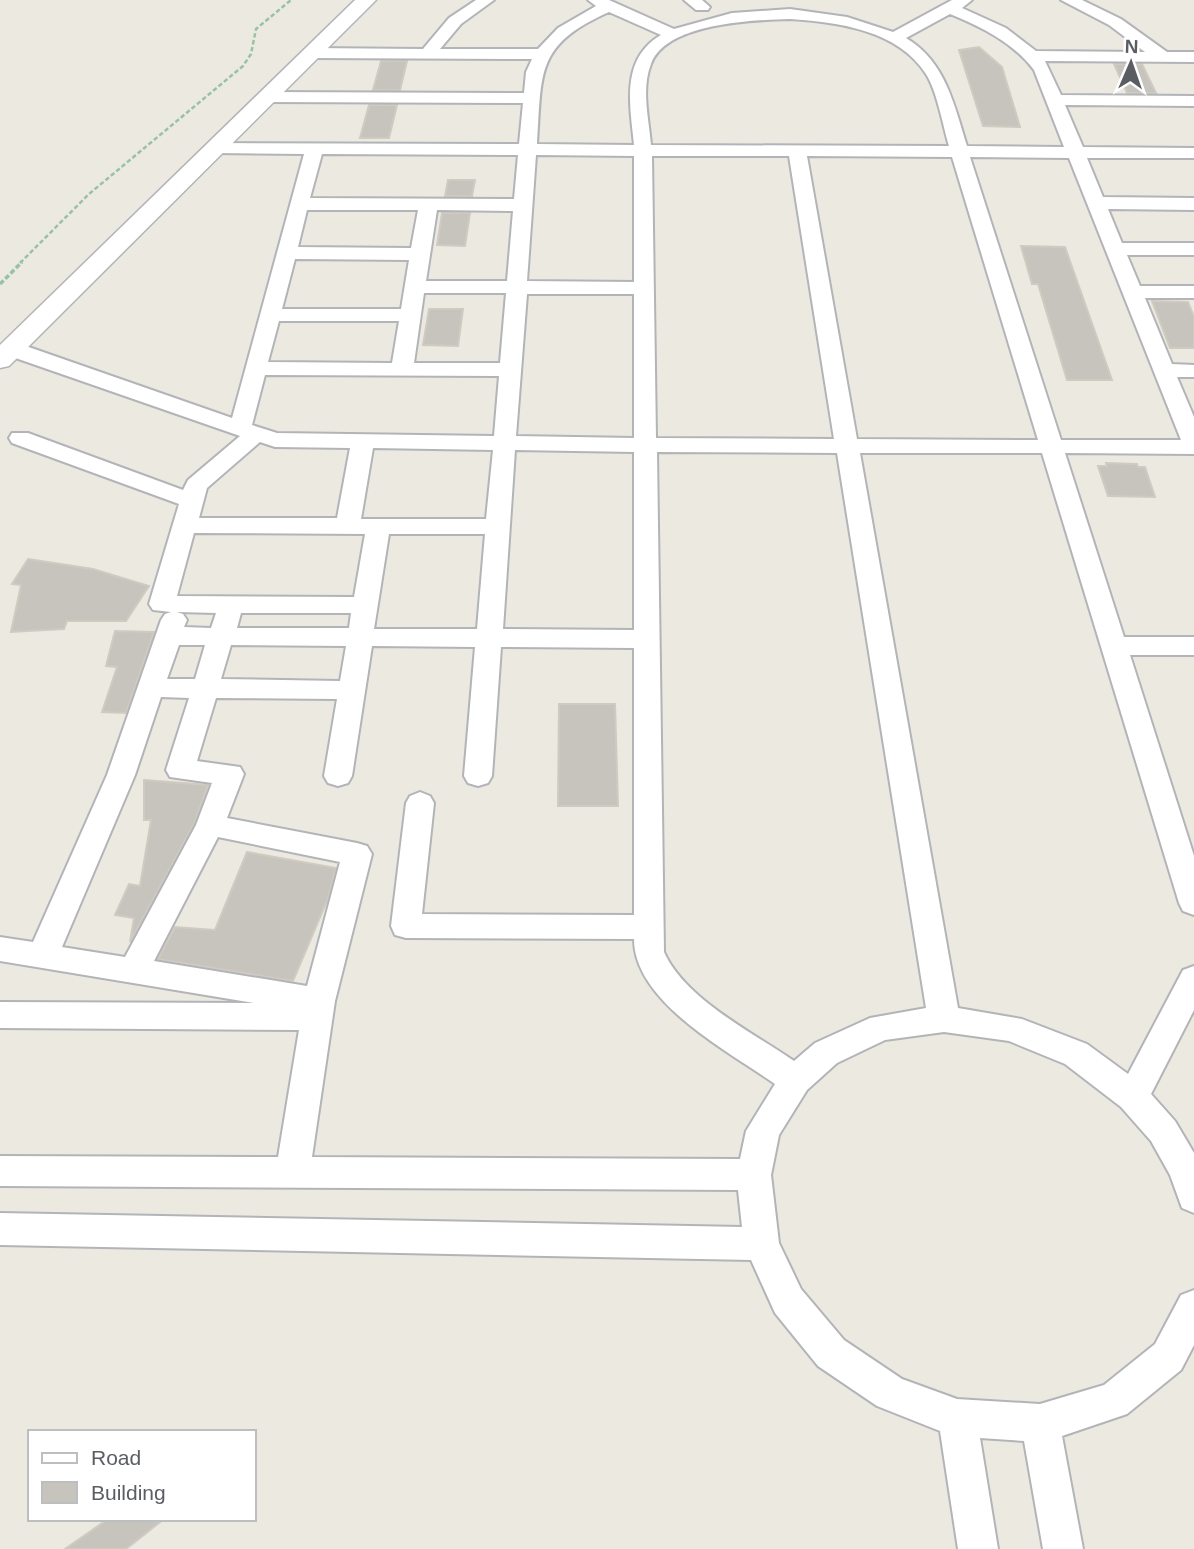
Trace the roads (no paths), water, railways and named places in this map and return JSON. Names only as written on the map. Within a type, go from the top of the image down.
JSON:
[{"type":"street","points":[[366,0],[6,355],[275,440],[643,445],[1194,446],[1042,69],[1032,56],[995,29],[951,3],[894,38]]},
{"type":"street","points":[[428,53],[450,26],[486,0]]},
{"type":"street","points":[[1069,0],[1115,22],[1163,57]]},
{"type":"street","points":[[478,776],[534,72],[542,54],[569,27],[604,2],[673,34]]},
{"type":"street","points":[[795,1080],[680,999],[660,977],[649,953],[643,445],[643,150],[638,72],[647,53],[673,34],[699,24],[738,16],[780,14],[837,20],[864,26],[894,38],[923,57],[936,76],[1194,903]]},
{"type":"street","points":[[311,52],[542,54]]},
{"type":"street","points":[[1032,56],[1194,57]]},
{"type":"street","points":[[265,97],[532,98]]},
{"type":"street","points":[[1054,100],[1194,100]]},
{"type":"street","points":[[213,148],[1194,153]]},
{"type":"street","points":[[314,149],[256,368],[248,431],[196,485],[162,604],[365,605]]},
{"type":"street","points":[[797,151],[944,1019]]},
{"type":"street","points":[[1096,203],[1193,206]]},
{"type":"street","points":[[300,204],[523,205]]},
{"type":"street","points":[[402,369],[428,205]]},
{"type":"street","points":[[1115,249],[1194,249]]},
{"type":"street","points":[[286,253],[421,254]]},
{"type":"street","points":[[416,287],[643,288]]},
{"type":"street","points":[[1132,292],[1194,292]]},
{"type":"street","points":[[270,315],[411,315]]},
{"type":"street","points":[[256,368],[510,370]]},
{"type":"street","points":[[1164,370],[1194,371]]},
{"type":"street","points":[[20,438],[188,513],[348,526],[498,527]]},
{"type":"street","points":[[348,526],[363,441]]},
{"type":"street","points":[[338,776],[377,526]]},
{"type":"street","points":[[43,956],[121,775],[179,604]]},
{"type":"street","points":[[133,971],[210,825],[230,774],[180,770],[231,604]]},
{"type":"street","points":[[168,636],[645,639]]},
{"type":"street","points":[[1113,646],[1194,646]]},
{"type":"street","points":[[150,688],[352,690]]},
{"type":"street","points":[[420,803],[406,926],[649,927]]},
{"type":"street","points":[[210,825],[357,854],[318,1009],[293,1172]]},
{"type":"street","points":[[0,949],[133,971],[318,1009]]},
{"type":"street","points":[[1133,1097],[1194,979]]},
{"type":"street","points":[[0,1015],[318,1009]]},
{"type":"street","points":[[1191,1180],[1163,1131],[1133,1097],[1076,1054],[1011,1028],[944,1019],[881,1027],[826,1053],[795,1080],[763,1131],[754,1175],[761,1244],[788,1301],[831,1353],[890,1393],[957,1418],[1040,1423],[1114,1401],[1168,1357],[1194,1307]]},
{"type":"street","points":[[0,1171],[754,1175]]},
{"type":"street","points":[[0,1229],[761,1244]]},
{"type":"street","points":[[957,1418],[978,1549]]},
{"type":"street","points":[[1040,1423],[1063,1549]]}]
